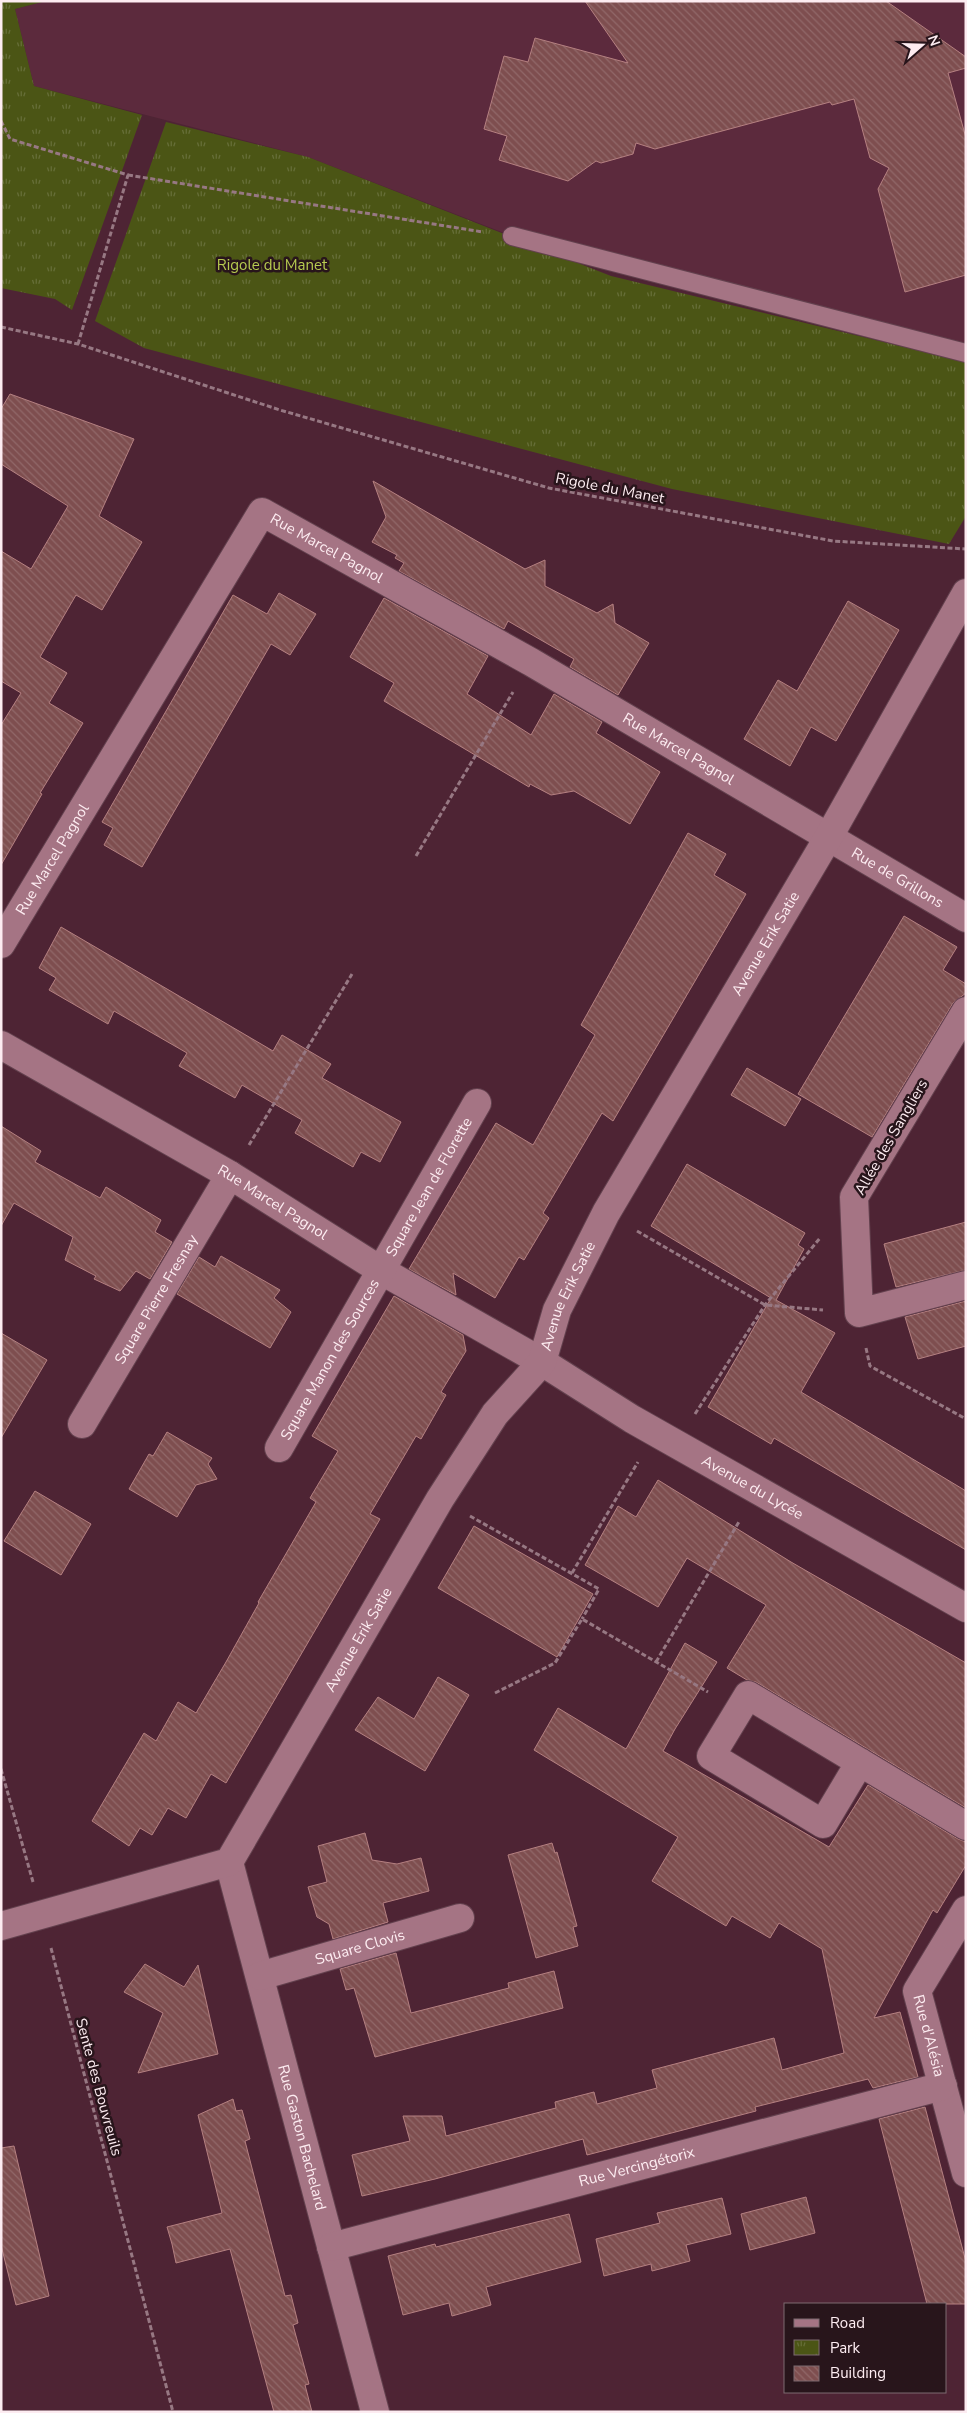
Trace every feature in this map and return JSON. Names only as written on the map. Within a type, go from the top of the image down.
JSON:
[{"type":"street","name":"Rue Marcel Pagnol","points":[[1,944],[262,512],[531,662],[828,838]]},
{"type":"street","name":"Avenue Erik Satie","points":[[230,1862],[398,1568],[440,1499],[496,1414],[542,1362],[557,1310],[606,1213],[828,838],[966,593]]},
{"type":"street","name":"Rue de Grillons","points":[[828,838],[966,918]]},
{"type":"street","name":"Allée des Sangliers","points":[[859,1313],[854,1197],[966,1010]]},
{"type":"street","name":"Rue Marcel Pagnol","points":[[1,1044],[230,1175],[382,1271],[542,1362]]},
{"type":"street","name":"Square Jean de Florette","points":[[382,1271],[477,1103]]},
{"type":"street","name":"Square Pierre Fresnay","points":[[82,1424],[230,1175]]},
{"type":"street","name":"Square Manon des Sources","points":[[279,1448],[382,1271]]},
{"type":"street","points":[[859,1313],[966,1285]]},
{"type":"street","name":"Avenue du Lycée","points":[[542,1362],[666,1438],[966,1608]]},
{"type":"street","points":[[860,1762],[823,1824],[711,1756],[748,1695],[860,1762],[966,1826]]},
{"type":"street","points":[[1,1926],[230,1862]]},
{"type":"street","name":"Rue Gaston Bachelard","points":[[230,1862],[375,2412]]},
{"type":"street","name":"Rue d'Alésia","points":[[966,1910],[917,1991],[966,2173]]},
{"type":"street","name":"Square Clovis","points":[[260,1976],[460,1918]]},
{"type":"street","name":"Rue Vercingétorix","points":[[331,2247],[943,2086]]},
{"type":"lane","points":[[512,236],[966,353]]},
{"type":"path","points":[[1,120],[10,139],[128,175],[512,236]]},
{"type":"path","points":[[78,344],[128,175]]},
{"type":"path","name":"Rigole du Manet","points":[[1,327],[78,344],[280,410],[550,488],[833,541],[966,549]]},
{"type":"path","points":[[416,856],[531,662]]},
{"type":"path","points":[[230,1175],[352,974]]},
{"type":"path","points":[[572,1573],[666,1438],[764,1304],[854,1197]]},
{"type":"path","points":[[606,1213],[764,1304],[859,1313],[870,1366],[966,1419]]},
{"type":"path","points":[[656,1662],[758,1490]]},
{"type":"path","points":[[440,1499],[599,1589],[555,1663],[495,1693]]},
{"type":"path","points":[[582,1619],[739,1710]]},
{"type":"path","name":"Sente des Bouvreuils","points":[[1,1769],[173,2412]]},
{"type":"shaded area","points":[[46,1],[966,1],[966,353],[512,236],[308,157],[34,86],[15,9]]},
{"type":"green space","points":[[1,1],[46,1],[15,9],[34,86],[142,115],[72,310],[55,299],[1,288]]},
{"type":"green space","name":"Rigole du Manet","points":[[166,122],[308,157],[611,276],[966,362],[966,516],[949,544],[672,489],[144,348],[95,321]]},
{"type":"building","points":[[585,1],[886,1],[966,57],[966,68],[948,73],[966,138],[966,275],[905,292],[878,189],[889,168],[870,158],[854,99],[832,105],[830,102],[655,149],[636,143],[633,154],[601,163],[596,161],[568,181],[499,160],[507,136],[484,129],[504,56],[528,62],[535,38],[628,63]]},
{"type":"building","points":[[10,394],[134,439],[99,516],[142,542],[102,610],[76,595],[40,657],[67,673],[49,703],[83,723],[40,793],[42,794],[1,865],[1,725],[21,693],[1,681],[1,551],[31,569],[68,506],[1,464],[1,409]]},
{"type":"building","points":[[373,481],[525,569],[545,560],[545,586],[597,613],[613,604],[615,623],[649,643],[618,695],[570,667],[574,659],[508,621],[504,629],[399,571],[404,563],[395,558],[397,555],[372,542],[386,517]]},
{"type":"building","points":[[279,593],[316,614],[290,655],[271,644],[142,867],[104,845],[113,828],[102,822],[233,595],[267,614]]},
{"type":"building","points":[[384,598],[488,656],[467,694],[531,735],[554,694],[602,722],[596,733],[660,772],[630,824],[574,791],[551,795],[530,784],[529,787],[384,701],[394,683],[350,657]]},
{"type":"building","points":[[848,601],[899,630],[836,741],[811,727],[790,766],[744,739],[778,680],[797,691]]},
{"type":"building","points":[[688,833],[726,854],[714,875],[746,894],[613,1121],[602,1113],[543,1213],[549,1218],[524,1260],[519,1257],[495,1298],[453,1273],[456,1295],[409,1269],[496,1123],[533,1145],[595,1035],[581,1025]]},
{"type":"building","points":[[904,916],[957,947],[943,970],[966,984],[966,993],[953,1003],[872,1137],[798,1094]]},
{"type":"building","points":[[61,927],[273,1051],[282,1035],[331,1064],[322,1078],[401,1122],[380,1162],[361,1152],[353,1167],[295,1133],[302,1120],[242,1085],[235,1098],[179,1066],[187,1053],[114,1011],[108,1024],[49,990],[56,978],[39,968]]},
{"type":"building","points":[[747,1068],[801,1099],[785,1126],[731,1095]]},
{"type":"building","points":[[1,1126],[41,1151],[35,1162],[100,1198],[106,1187],[161,1220],[155,1232],[172,1242],[150,1279],[136,1271],[120,1291],[94,1279],[96,1276],[65,1260],[73,1237],[14,1203],[1,1226]]},
{"type":"building","points":[[687,1164],[805,1233],[798,1245],[804,1249],[776,1300],[835,1333],[801,1392],[966,1491],[966,1550],[774,1438],[771,1444],[708,1407],[771,1298],[651,1226]]},
{"type":"building","points":[[966,1222],[966,1270],[896,1287],[884,1244]]},
{"type":"building","points":[[221,1256],[280,1290],[274,1298],[291,1312],[270,1348],[177,1294],[199,1257],[215,1267]]},
{"type":"building","points":[[394,1296],[463,1335],[466,1351],[441,1392],[446,1395],[421,1439],[416,1436],[370,1514],[380,1519],[226,1783],[211,1774],[186,1818],[168,1808],[152,1835],[140,1828],[129,1846],[92,1821],[144,1733],[156,1741],[178,1702],[196,1713],[226,1662],[258,1602],[316,1502],[310,1498],[338,1451],[312,1436]]},
{"type":"building","points":[[966,1301],[966,1346],[918,1359],[905,1317]]},
{"type":"building","points":[[1,1333],[47,1360],[1,1438]]},
{"type":"building","points":[[167,1432],[212,1458],[208,1464],[217,1479],[196,1485],[177,1517],[129,1489],[149,1454],[153,1456]]},
{"type":"building","points":[[658,1480],[791,1562],[966,1663],[966,1808],[756,1682],[747,1680],[727,1668],[766,1605],[687,1558],[658,1607],[585,1565],[618,1506],[636,1517]]},
{"type":"building","points":[[35,1491],[91,1524],[61,1575],[4,1541]]},
{"type":"building","points":[[474,1526],[593,1594],[557,1657],[438,1588]]},
{"type":"building","points":[[685,1643],[717,1662],[663,1751],[829,1847],[868,1785],[966,1842],[966,1865],[937,1913],[933,1910],[874,2018],[900,2012],[918,2077],[873,2088],[868,2079],[755,2107],[756,2111],[587,2155],[583,2139],[435,2179],[362,2196],[352,2155],[410,2141],[403,2116],[442,2116],[446,2136],[556,2108],[555,2102],[594,2092],[597,2104],[657,2088],[652,2070],[774,2038],[782,2070],[844,2053],[822,1949],[779,1923],[770,1938],[732,1916],[726,1926],[652,1881],[678,1837],[534,1750],[558,1708],[626,1749]]},
{"type":"building","points":[[438,1677],[469,1695],[425,1771],[355,1730],[378,1697],[414,1719]]},
{"type":"building","points":[[365,1833],[372,1860],[397,1864],[421,1858],[429,1891],[383,1903],[388,1922],[333,1939],[329,1924],[317,1917],[308,1887],[327,1882],[318,1846]]},
{"type":"building","points":[[552,1843],[555,1853],[557,1852],[577,1926],[573,1927],[578,1946],[536,1958],[508,1855]]},
{"type":"building","points":[[396,1953],[411,2013],[509,1988],[508,1983],[554,1971],[563,2008],[375,2057],[354,1988],[346,1990],[340,1969]]},
{"type":"building","points":[[145,1964],[184,1987],[198,1965],[218,2054],[138,2073],[163,2013],[124,1992]]},
{"type":"building","points":[[233,2099],[236,2111],[242,2110],[250,2139],[245,2141],[285,2296],[291,2295],[298,2323],[293,2325],[309,2384],[305,2385],[312,2412],[274,2412],[230,2249],[176,2263],[167,2227],[222,2213],[198,2115]]},
{"type":"building","points":[[925,2107],[966,2262],[966,2304],[927,2303],[879,2119]]},
{"type":"building","points":[[14,2146],[49,2296],[16,2305],[1,2245],[1,2148]]},
{"type":"building","points":[[806,2197],[815,2233],[750,2250],[741,2214]]},
{"type":"building","points":[[722,2198],[731,2234],[686,2245],[690,2261],[652,2271],[651,2264],[604,2276],[596,2239],[660,2223],[657,2213]]},
{"type":"building","points":[[569,2214],[581,2262],[486,2287],[491,2305],[452,2316],[449,2303],[403,2315],[388,2256],[435,2244],[436,2247]]}]
